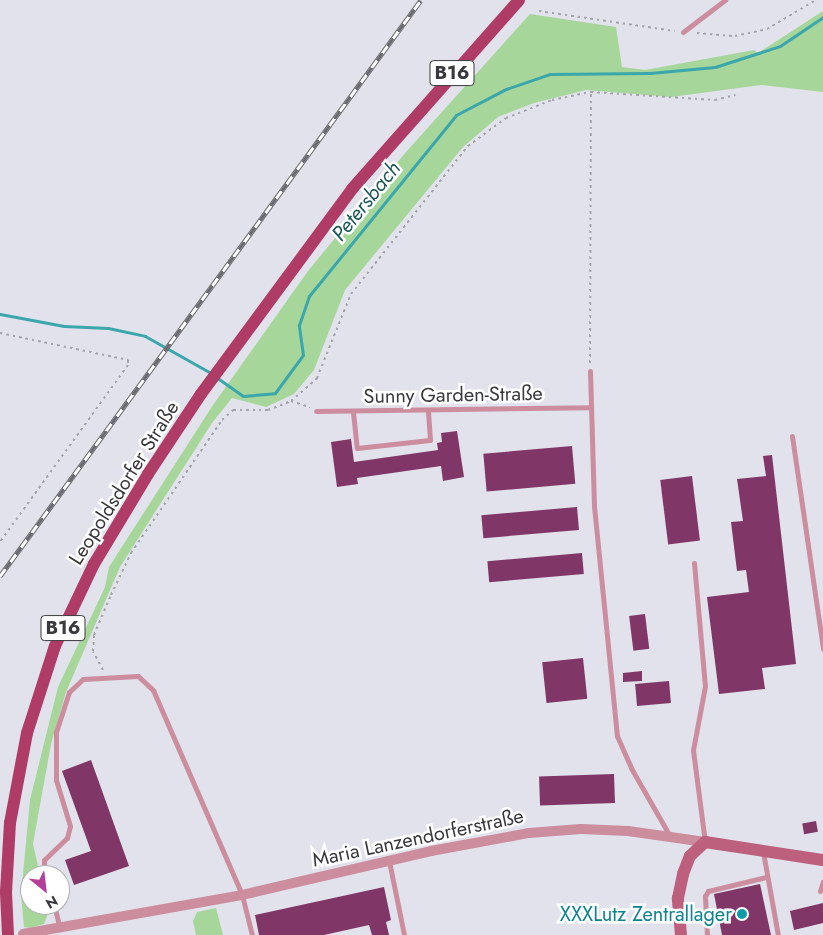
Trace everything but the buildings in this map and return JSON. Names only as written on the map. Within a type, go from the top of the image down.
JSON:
[{"type":"main road","name":"Leopoldsdorfer Straße","points":[[8,935],[6,892],[10,823],[27,733],[55,646],[99,556],[148,474],[228,356],[352,189],[417,112],[519,0]]},
{"type":"street","name":"Maria Lanzendorferstraße","points":[[23,934],[60,929],[242,895],[389,860],[529,833],[581,828],[670,836],[823,860]]},
{"type":"street","points":[[681,935],[678,898],[684,874],[690,856],[705,842]]},
{"type":"lane","points":[[683,32],[725,0]]},
{"type":"lane","points":[[590,371],[594,506],[618,736],[631,768],[670,836]]},
{"type":"lane","name":"Sunny Garden-Straße","points":[[316,411],[353,412],[591,406]]},
{"type":"lane","points":[[353,412],[357,448],[430,440],[428,410]]},
{"type":"lane","points":[[792,436],[823,649]]},
{"type":"lane","points":[[694,563],[706,686],[693,750],[705,842]]},
{"type":"lane","points":[[44,865],[44,860],[67,838],[70,826],[56,780],[56,732],[69,692],[83,679],[106,676],[138,676],[153,690],[242,895],[252,935]]},
{"type":"lane","points":[[763,850],[766,879],[778,935]]},
{"type":"lane","points":[[389,860],[404,935]]},
{"type":"lane","points":[[707,935],[705,896],[708,891],[766,879]]},
{"type":"lane","points":[[820,891],[823,881]]},
{"type":"lane","points":[[56,915],[60,929]]},
{"type":"path","points":[[590,371],[591,92]]},
{"type":"path","points":[[106,676],[93,650],[94,635],[131,553],[154,517],[222,420],[233,410],[268,410],[291,401],[317,378],[350,294],[468,146],[506,118],[552,100],[591,92],[715,100],[734,95]]},
{"type":"path","points":[[0,333],[128,360],[128,365],[0,542]]},
{"type":"path","points":[[291,401],[305,403],[316,411]]},
{"type":"green space","points":[[823,11],[823,92],[761,85],[671,97],[586,90],[534,103],[498,117],[463,147],[345,290],[314,370],[294,394],[266,407],[232,398],[212,423],[120,567],[66,692],[51,744],[33,844],[38,865],[24,865],[30,800],[58,687],[105,587],[109,567],[213,405],[308,271],[406,152],[530,14],[616,27],[622,67],[645,70],[754,50],[758,53]]},
{"type":"green space","points":[[216,908],[223,935],[196,935],[193,921],[197,912]]},
{"type":"green space","points":[[23,915],[47,915],[44,924],[30,928],[24,927]]},
{"type":"waterway","name":"Petersbach","points":[[216,377],[243,396],[275,393],[303,355],[299,325],[309,296],[456,115],[506,89],[550,74],[650,73],[715,67],[780,46],[823,17]]},
{"type":"waterway","name":"Petersbach","points":[[0,314],[64,326],[108,328],[145,336],[211,373]]},
{"type":"railway","points":[[0,576],[421,0]]},
{"type":"place","name":"XXXLutz Zentrallager","points":[[742,914]]}]
